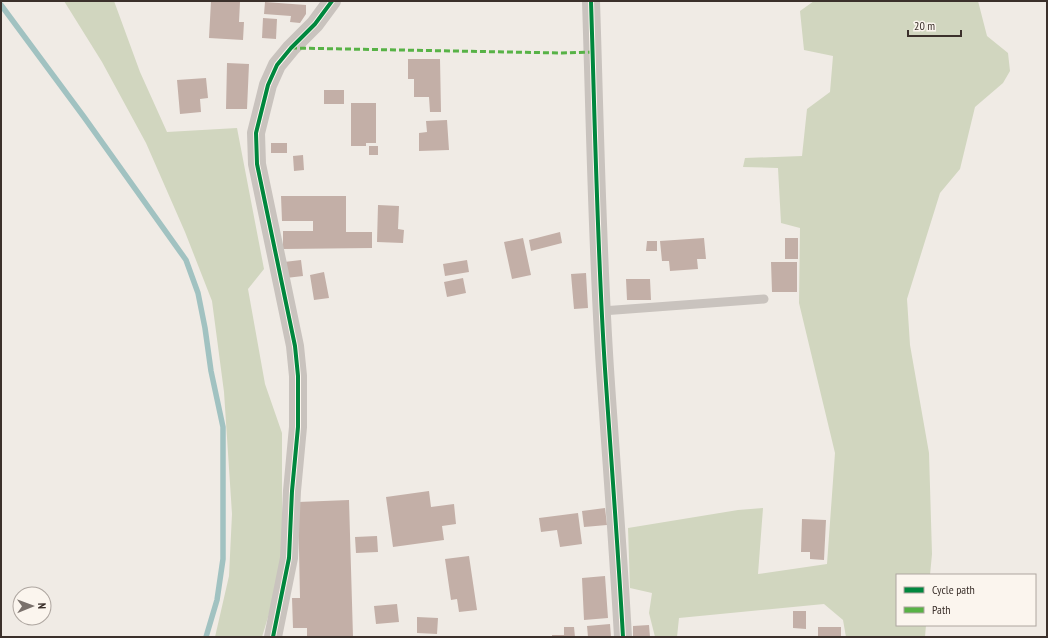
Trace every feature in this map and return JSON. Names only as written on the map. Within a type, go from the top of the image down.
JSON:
[{"type":"street","points":[[273,637],[290,558],[292,491],[298,427],[298,376],[295,346],[257,164],[256,134],[268,85],[277,66],[291,48],[315,24],[332,1]]},
{"type":"street","points":[[591,1],[597,207],[602,311],[623,637]]},
{"type":"lane","points":[[602,311],[764,299]]},
{"type":"green space","points":[[64,1],[114,1],[140,72],[167,132],[237,128],[264,269],[248,289],[265,384],[282,433],[282,571],[262,637],[215,637],[229,576],[232,514],[224,392],[212,301],[185,232],[146,143],[102,62]]},
{"type":"green space","points":[[814,1],[978,1],[987,36],[1008,53],[1010,71],[1003,83],[975,107],[960,169],[940,193],[907,299],[910,345],[929,453],[932,554],[930,574],[896,574],[896,626],[926,626],[925,637],[846,637],[843,620],[824,604],[679,618],[677,637],[655,637],[649,613],[652,593],[630,588],[628,528],[738,510],[763,508],[758,574],[827,564],[835,453],[799,303],[800,228],[781,223],[778,168],[743,167],[745,158],[802,156],[807,109],[830,92],[833,56],[804,50],[800,11]]},
{"type":"building","points":[[211,1],[240,2],[239,22],[244,22],[243,40],[209,38]]},
{"type":"building","points":[[265,2],[306,5],[306,14],[300,23],[290,22],[291,16],[264,14]]},
{"type":"building","points":[[263,18],[277,19],[276,39],[262,38]]},
{"type":"building","points":[[408,59],[440,59],[441,112],[430,112],[429,97],[414,97],[414,79],[408,79]]},
{"type":"building","points":[[227,63],[249,64],[247,109],[226,109]]},
{"type":"building","points":[[206,78],[208,98],[200,99],[201,112],[180,114],[177,80]]},
{"type":"building","points":[[324,90],[344,90],[344,104],[324,104]]},
{"type":"building","points":[[351,103],[376,103],[376,143],[366,143],[366,146],[351,146]]},
{"type":"building","points":[[447,120],[449,150],[419,151],[419,133],[427,132],[426,121]]},
{"type":"building","points":[[271,143],[287,143],[287,153],[271,153]]},
{"type":"building","points":[[369,146],[378,146],[378,155],[369,155]]},
{"type":"building","points":[[303,155],[304,170],[294,171],[293,156]]},
{"type":"building","points":[[281,196],[346,196],[346,232],[372,232],[372,248],[283,249],[283,231],[313,231],[313,221],[282,221]]},
{"type":"building","points":[[378,205],[399,206],[398,229],[404,230],[403,243],[377,242]]},
{"type":"building","points":[[560,232],[562,243],[531,251],[529,240]]},
{"type":"building","points":[[523,238],[531,275],[512,279],[504,242]]},
{"type":"building","points":[[704,238],[706,259],[697,259],[698,269],[670,271],[669,261],[662,261],[660,241]]},
{"type":"building","points":[[785,238],[798,238],[798,259],[785,259]]},
{"type":"building","points":[[647,241],[657,241],[657,251],[646,251]]},
{"type":"building","points":[[301,260],[303,276],[286,278],[284,262]]},
{"type":"building","points":[[467,260],[469,272],[445,276],[443,264]]},
{"type":"building","points":[[771,262],[797,262],[797,292],[772,292]]},
{"type":"building","points":[[324,272],[329,298],[314,300],[310,275]]},
{"type":"building","points":[[586,273],[588,308],[574,309],[571,274]]},
{"type":"building","points":[[463,278],[466,293],[447,297],[444,282]]},
{"type":"building","points":[[626,279],[650,279],[651,300],[627,300]]},
{"type":"building","points":[[429,491],[431,507],[454,504],[456,524],[442,526],[444,540],[393,547],[386,497]]},
{"type":"building","points":[[349,500],[353,637],[307,637],[307,628],[293,628],[292,598],[300,598],[298,502]]},
{"type":"building","points":[[605,508],[607,525],[584,527],[582,511]]},
{"type":"building","points":[[578,513],[582,544],[560,547],[557,530],[541,532],[539,518]]},
{"type":"building","points":[[802,519],[826,520],[824,560],[810,559],[810,552],[801,552]]},
{"type":"building","points":[[377,536],[378,552],[356,553],[355,537]]},
{"type":"building","points":[[469,556],[477,610],[459,612],[457,599],[451,600],[445,559]]},
{"type":"building","points":[[605,576],[608,618],[584,620],[582,578]]},
{"type":"building","points":[[397,604],[399,622],[376,624],[374,606]]},
{"type":"building","points":[[793,611],[806,611],[806,629],[793,628]]},
{"type":"building","points":[[417,617],[438,618],[437,634],[417,633]]},
{"type":"building","points":[[610,624],[611,637],[588,637],[587,626]]},
{"type":"building","points":[[649,625],[650,637],[633,637],[633,626]]},
{"type":"building","points":[[564,627],[574,627],[575,637],[552,637],[552,635],[564,635]]},
{"type":"building","points":[[818,627],[841,627],[841,637],[818,637]]},
{"type":"waterway","points":[[1,5],[84,117],[186,260],[198,293],[211,371],[223,427],[223,559],[217,600],[206,637]]},
{"type":"marked path","points":[[291,48],[562,53],[593,52]]},
{"type":"cycle path","points":[[273,637],[289,558],[292,491],[298,427],[298,376],[295,346],[257,164],[256,133],[268,85],[277,65],[291,48],[315,24],[332,1]]},
{"type":"cycle path","points":[[591,1],[596,185],[602,323],[623,637]]}]
